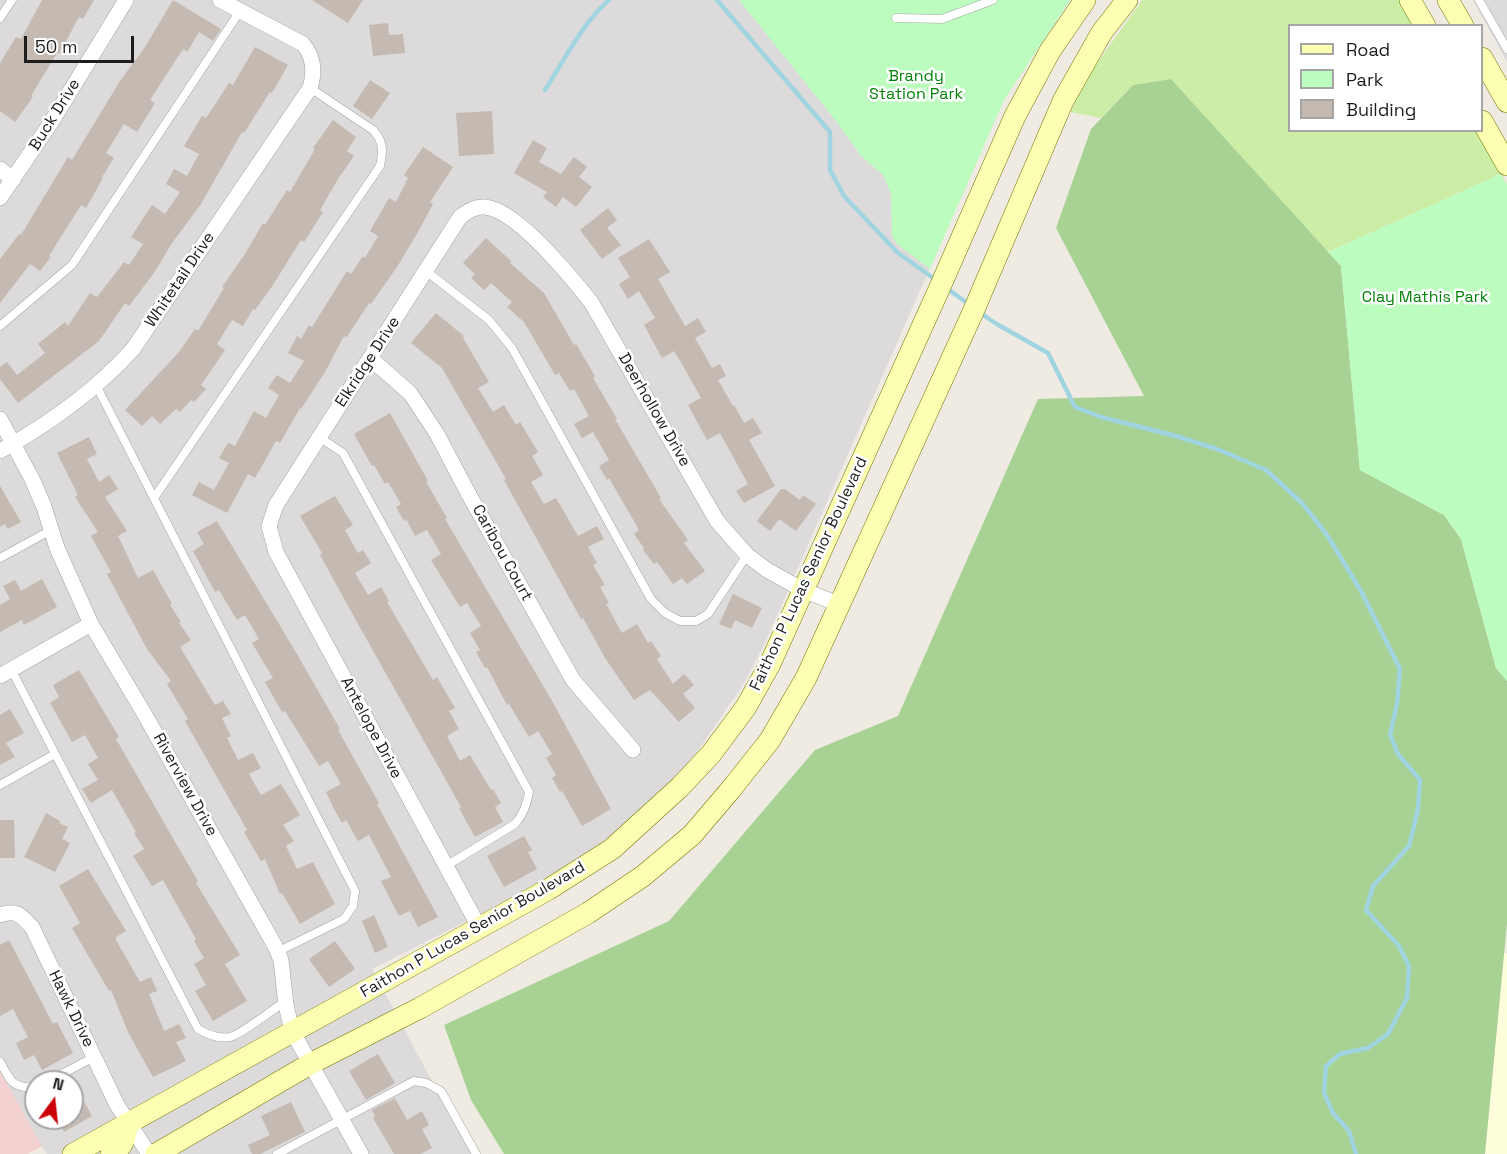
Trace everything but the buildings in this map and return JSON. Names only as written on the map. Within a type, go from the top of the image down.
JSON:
[{"type":"main road","name":"Faithon P Lucas Senior Boulevard","points":[[73,1154],[549,889],[612,849],[680,787],[711,754],[746,707],[770,664],[1015,116],[1050,51],[1085,0]]},
{"type":"main road","points":[[1410,0],[1424,24]]},
{"type":"main road","points":[[1448,0],[1462,24]]},
{"type":"main road","points":[[156,1154],[310,1064],[420,1008],[588,913],[643,876],[692,835],[770,740],[806,678],[945,374],[1063,101],[1122,1]]},
{"type":"main road","points":[[1483,60],[1507,102]]},
{"type":"main road","points":[[1483,123],[1507,165]]},
{"type":"main road","points":[[111,1154],[124,1142],[128,1124]]},
{"type":"street","name":"Buck Drive","points":[[0,198],[126,0]]},
{"type":"street","points":[[219,0],[240,10]]},
{"type":"street","name":"Whitetail Drive","points":[[0,452],[82,398],[133,349],[310,88],[314,68],[310,52],[303,44],[240,10]]},
{"type":"street","points":[[0,169],[13,180]]},
{"type":"street","name":"Elkridge Drive","points":[[269,526],[276,505],[460,218],[478,207]]},
{"type":"street","name":"Deerhollow Drive","points":[[478,207],[497,210],[538,241],[565,269],[591,302],[686,465],[702,498],[717,521],[747,555],[767,570],[803,590],[838,604]]},
{"type":"street","name":"Caribou Court","points":[[370,358],[410,393],[437,434],[573,680],[633,750]]},
{"type":"street","name":"Riverview Drive","points":[[0,418],[44,507],[57,548],[92,624],[278,952],[292,1031],[360,1154]]},
{"type":"street","name":"Antelope Drive","points":[[269,526],[276,552],[479,927]]},
{"type":"street","points":[[5,673],[92,624]]},
{"type":"street","name":"Hawk Drive","points":[[0,915],[10,912],[16,914],[32,927],[94,1058],[128,1124],[148,1154]]},
{"type":"lane","points":[[1,13],[12,0]]},
{"type":"lane","points":[[896,18],[942,19],[993,0]]},
{"type":"lane","points":[[1479,0],[1507,49]]},
{"type":"lane","points":[[0,326],[72,265],[240,10]]},
{"type":"lane","points":[[154,498],[380,166],[384,150],[380,138],[373,130],[310,88]]},
{"type":"lane","points":[[426,271],[489,320],[512,348],[651,599],[665,613],[680,621],[696,621],[708,614],[747,555]]},
{"type":"lane","points":[[96,386],[355,891],[353,906],[344,920],[278,952]]},
{"type":"lane","points":[[319,437],[343,453],[529,792],[528,802],[515,825],[446,866]]},
{"type":"lane","points":[[0,558],[51,530]]},
{"type":"lane","points":[[5,673],[55,754],[198,1029],[207,1035],[232,1037],[285,1001]]},
{"type":"lane","points":[[0,785],[55,754]]},
{"type":"lane","points":[[70,1070],[94,1058]]},
{"type":"lane","points":[[0,1062],[11,1082],[24,1087]]},
{"type":"lane","points":[[277,1154],[414,1081],[426,1083],[441,1091],[476,1154]]},
{"type":"shaded area","points":[[0,0],[1070,0],[1004,100],[763,647],[743,685],[690,762],[638,815],[564,872],[372,969],[471,1154],[47,1154],[31,1130],[84,1130],[84,1070],[24,1070],[24,1119],[0,1083]]},
{"type":"shaded area","points":[[1473,0],[1507,0],[1507,62]]},
{"type":"shaded area","points":[[1507,953],[1507,1154],[1485,1154],[1504,954]]},
{"type":"shaded area","points":[[0,1071],[24,1114],[24,1130],[33,1130],[42,1146],[28,1154],[0,1154]]},
{"type":"green space","name":"Brandy Station Park","points":[[739,0],[1070,0],[1004,100],[930,269],[898,245],[892,236],[891,194],[883,175],[862,157]]},
{"type":"green space","points":[[1142,0],[1401,0],[1415,24],[1288,24],[1288,132],[1477,132],[1501,174],[1328,252],[1171,79],[1133,85],[1101,118],[1070,112],[1088,76]]},
{"type":"green space","points":[[1171,79],[1341,266],[1360,470],[1444,515],[1461,539],[1496,668],[1507,681],[1507,923],[1485,1154],[504,1154],[471,1100],[444,1025],[669,921],[815,750],[898,716],[1038,399],[1144,396],[1056,228],[1091,129],[1133,85]]},
{"type":"green space","name":"Clay Mathis Park","points":[[1501,174],[1507,185],[1507,681],[1496,668],[1461,539],[1444,515],[1360,470],[1341,266],[1328,252]]},
{"type":"waterway","points":[[545,90],[582,30],[609,0]]},
{"type":"waterway","points":[[717,0],[830,132],[830,170],[844,196],[898,253],[936,280]]},
{"type":"waterway","points":[[945,287],[970,305]]},
{"type":"waterway","points":[[979,312],[1048,353],[1075,407],[1101,417],[1217,449],[1266,470],[1302,503],[1327,535],[1361,591],[1400,669],[1397,704],[1390,735],[1398,754],[1420,780],[1418,809],[1409,846],[1373,886],[1366,910],[1399,946],[1409,966],[1407,998],[1388,1034],[1368,1048],[1340,1054],[1326,1066],[1324,1093],[1333,1113],[1349,1131],[1356,1154]]}]
